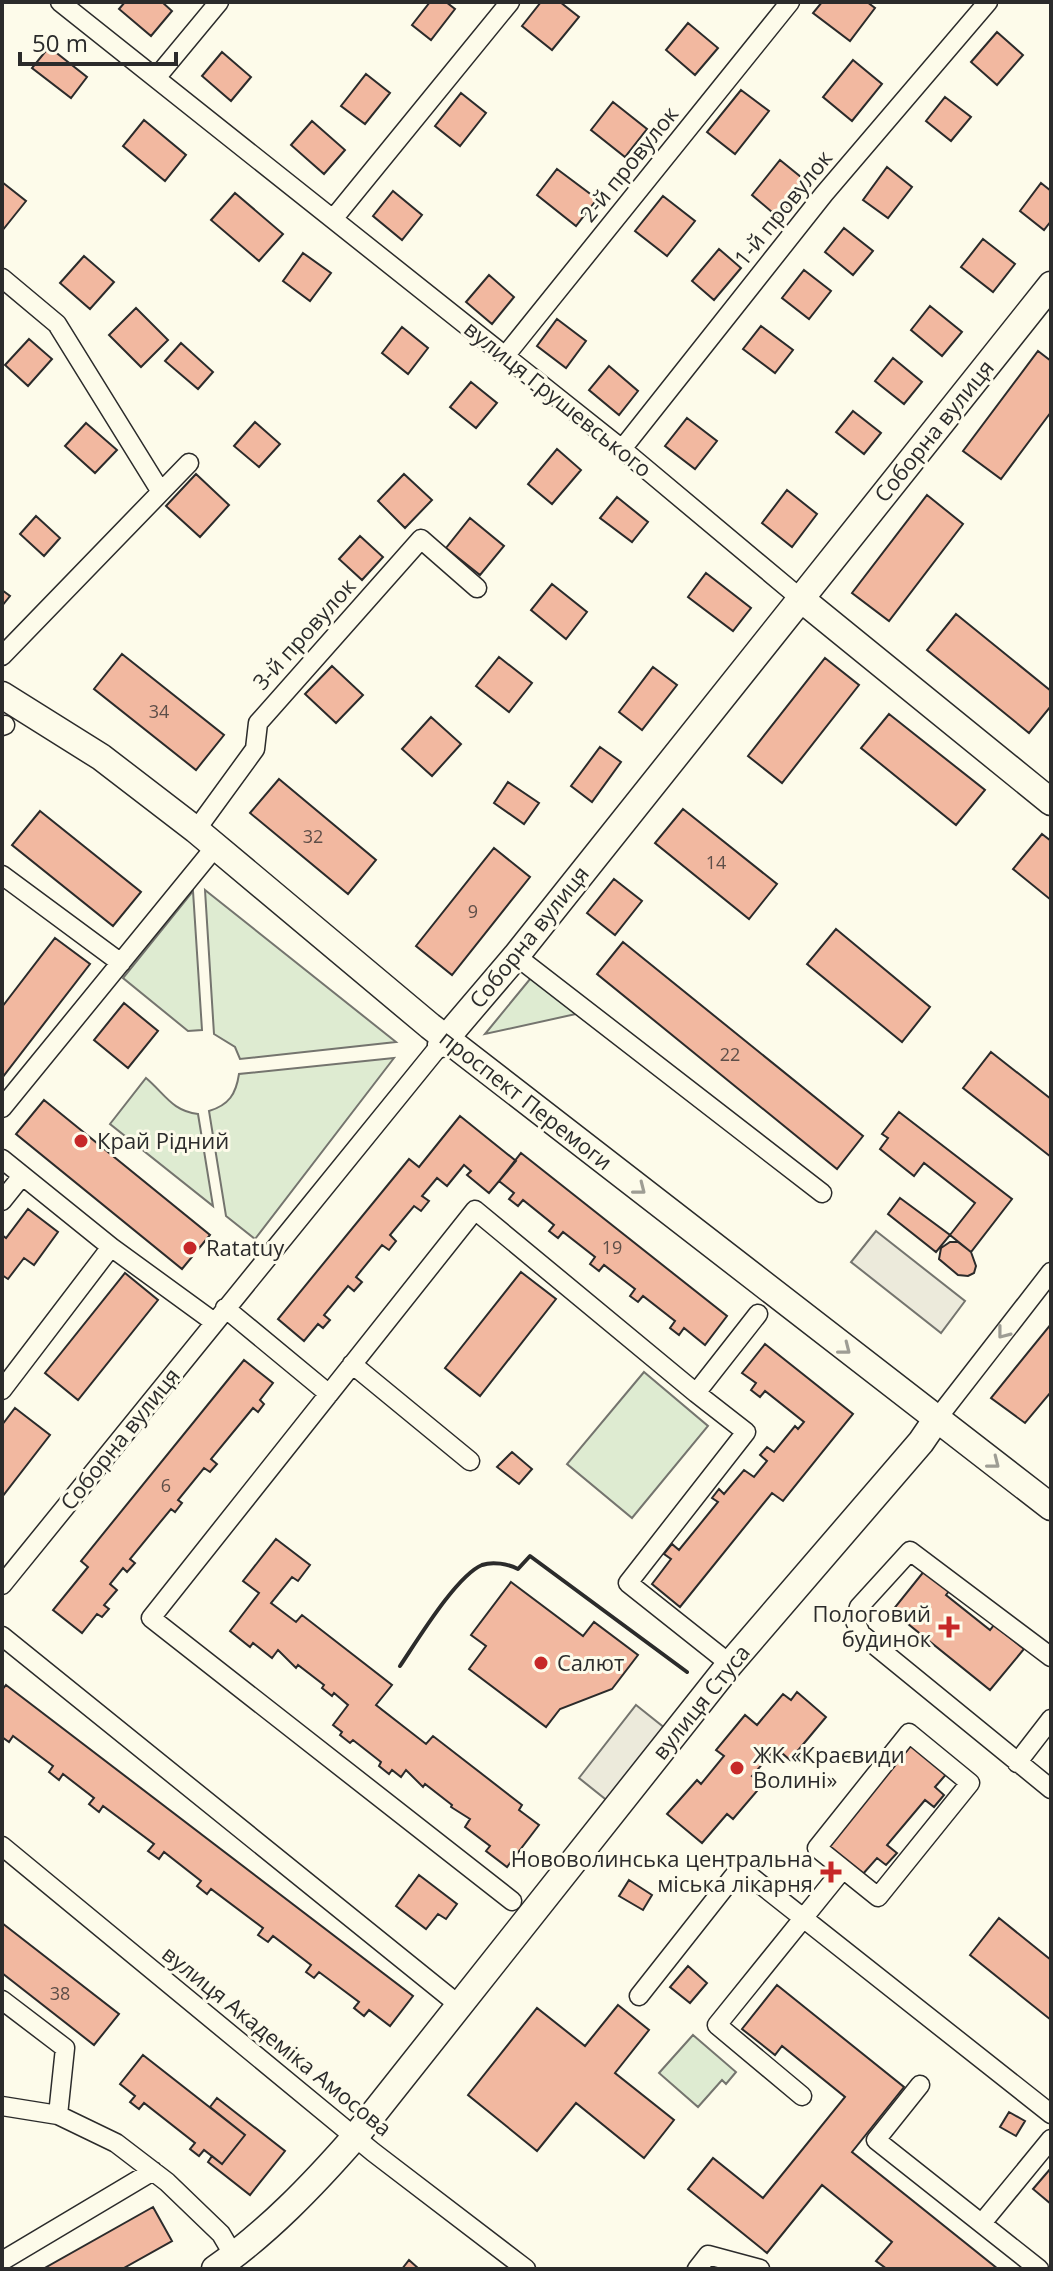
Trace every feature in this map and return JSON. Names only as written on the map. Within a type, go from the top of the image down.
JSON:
[{"type":"street","name":"вулиця Грушевського","points":[[60,2],[622,449],[1051,802]]},
{"type":"street","points":[[156,78],[219,2]]},
{"type":"street","points":[[333,219],[510,2]]},
{"type":"street","name":"2-й провулок","points":[[505,356],[790,2]]},
{"type":"street","name":"1-й провулок","points":[[622,449],[824,194],[988,2]]},
{"type":"street","points":[[2,278],[57,324],[161,492]]},
{"type":"street","name":"Соборна вулиця","points":[[2,1585],[516,956],[1051,285]]},
{"type":"street","points":[[2,656],[189,463]]},
{"type":"street","name":"3-й провулок","points":[[206,838],[255,749],[258,723],[421,539],[477,588]]},
{"type":"street","name":"проспект Перемоги","points":[[2,695],[101,757],[206,838],[444,1041],[1051,1507]]},
{"type":"street","points":[[2,1108],[121,963],[206,838]]},
{"type":"street","points":[[2,875],[121,963]]},
{"type":"street","points":[[516,956],[822,1193]]},
{"type":"street","points":[[2,1159],[111,1247],[220,1315],[329,1394]]},
{"type":"street","points":[[2,1201],[22,1176]]},
{"type":"street","points":[[512,1901],[151,1618],[475,1210],[746,1432],[628,1583],[730,1664]]},
{"type":"street","points":[[2,1390],[111,1247]]},
{"type":"street","name":"вулиця Стуса","points":[[224,2262],[297,2199],[355,2137],[730,1664],[921,1442],[1051,1272]]},
{"type":"street","points":[[696,1393],[758,1314]]},
{"type":"street","points":[[352,1364],[470,1461]]},
{"type":"street","points":[[1051,1657],[910,1551],[859,1607],[855,1621],[861,1634],[1051,1789]]},
{"type":"street","points":[[2,1636],[459,2005]]},
{"type":"street","points":[[1017,1763],[1051,1719]]},
{"type":"street","points":[[909,1733],[970,1783],[878,1897],[843,1869],[817,1848],[909,1733]]},
{"type":"street","name":"вулиця Академіка Амосова","points":[[2,1846],[355,2137],[526,2269]]},
{"type":"street","points":[[639,1996],[740,1868],[1051,2114]]},
{"type":"street","points":[[802,2096],[717,2025],[843,1869]]},
{"type":"street","points":[[2,2000],[65,2048],[58,2115]]},
{"type":"street","points":[[920,2085],[876,2140],[1039,2269]]},
{"type":"street","points":[[2,2106],[58,2115],[116,2143],[153,2171],[221,2234],[224,2262]]},
{"type":"street","points":[[982,2223],[1051,2139]]},
{"type":"street","points":[[2,2261],[153,2171]]},
{"type":"street","points":[[697,2269],[708,2255],[760,2269]]},
{"type":"green space","points":[[205,890],[396,1042],[240,1059],[235,1047],[214,1034]]},
{"type":"green space","points":[[193,891],[202,1030],[188,1031],[123,978]]},
{"type":"green space","points":[[535,973],[585,1012],[485,1034]]},
{"type":"green space","points":[[394,1058],[255,1239],[226,1216],[209,1111],[222,1106],[230,1098],[239,1074]]},
{"type":"green space","points":[[146,1078],[175,1106],[198,1114],[213,1206],[110,1124]]},
{"type":"green space","points":[[644,1372],[708,1426],[632,1518],[567,1464]]},
{"type":"green space","points":[[693,2035],[736,2072],[726,2084],[722,2080],[698,2107],[659,2073]]},
{"type":"shaded area","points":[[876,1231],[965,1301],[941,1333],[851,1262]]},
{"type":"shaded area","points":[[636,1705],[666,1729],[609,1802],[579,1778]]},
{"type":"building","points":[[125,2],[162,2],[172,11],[151,36],[119,9]]},
{"type":"building","points":[[430,2],[446,2],[455,9],[431,40],[412,25]]},
{"type":"building","points":[[541,2],[560,2],[579,17],[552,50],[522,26]]},
{"type":"building","points":[[822,2],[867,2],[875,8],[850,41],[813,13]]},
{"type":"building","points":[[688,23],[718,48],[695,75],[666,50]]},
{"type":"building","points":[[997,32],[1023,55],[997,85],[971,62]]},
{"type":"building","points":[[49,47],[87,77],[71,98],[32,68]]},
{"type":"building","points":[[222,52],[251,77],[231,101],[202,76]]},
{"type":"building","points":[[853,60],[882,84],[852,121],[823,97]]},
{"type":"building","points":[[366,74],[390,93],[365,124],[341,106]]},
{"type":"building","points":[[741,90],[769,111],[735,154],[707,132]]},
{"type":"building","points":[[461,93],[486,113],[460,146],[435,126]]},
{"type":"building","points":[[945,97],[971,117],[951,141],[926,121]]},
{"type":"building","points":[[613,102],[647,129],[625,157],[591,130]]},
{"type":"building","points":[[144,120],[186,155],[165,181],[123,146]]},
{"type":"building","points":[[312,121],[345,150],[324,174],[291,145]]},
{"type":"building","points":[[780,160],[807,182],[779,218],[752,195]]},
{"type":"building","points":[[887,167],[912,187],[888,218],[863,200]]},
{"type":"building","points":[[557,169],[597,199],[576,226],[537,195]]},
{"type":"building","points":[[2,182],[26,201],[2,231]]},
{"type":"building","points":[[1041,183],[1051,191],[1051,221],[1044,230],[1020,211]]},
{"type":"building","points":[[393,191],[422,215],[402,240],[373,216]]},
{"type":"building","points":[[235,193],[283,234],[259,261],[211,220]]},
{"type":"building","points":[[663,196],[695,221],[667,256],[635,231]]},
{"type":"building","points":[[844,228],[873,251],[853,275],[825,252]]},
{"type":"building","points":[[983,239],[1015,264],[993,292],[961,267]]},
{"type":"building","points":[[719,249],[741,268],[714,300],[692,281]]},
{"type":"building","points":[[303,253],[331,273],[310,301],[283,281]]},
{"type":"building","points":[[84,256],[114,282],[90,309],[60,283]]},
{"type":"building","points":[[804,270],[831,291],[809,319],[782,298]]},
{"type":"building","points":[[489,275],[514,297],[492,324],[466,302]]},
{"type":"building","points":[[930,306],[962,332],[942,356],[911,330]]},
{"type":"building","points":[[136,308],[168,340],[141,367],[109,335]]},
{"type":"building","points":[[557,319],[586,341],[566,368],[537,346]]},
{"type":"building","points":[[761,326],[793,350],[775,373],[743,349]]},
{"type":"building","points":[[402,327],[428,348],[408,374],[382,353]]},
{"type":"building","points":[[29,339],[52,359],[28,386],[5,365]]},
{"type":"building","points":[[181,343],[213,372],[198,389],[165,361]]},
{"type":"building","points":[[1038,351],[1051,361],[1051,412],[1001,479],[963,451]]},
{"type":"building","points":[[893,358],[922,382],[904,404],[875,381]]},
{"type":"building","points":[[609,366],[638,391],[619,415],[589,390]]},
{"type":"building","points":[[471,382],[497,403],[476,428],[450,407]]},
{"type":"building","points":[[853,411],[881,433],[864,454],[836,432]]},
{"type":"building","points":[[687,418],[717,441],[695,469],[665,446]]},
{"type":"building","points":[[255,422],[280,444],[259,467],[234,446]]},
{"type":"building","points":[[86,423],[117,450],[95,473],[65,446]]},
{"type":"building","points":[[557,449],[581,470],[552,504],[528,484]]},
{"type":"building","points":[[196,474],[229,505],[200,537],[166,506]]},
{"type":"building","points":[[404,474],[432,500],[405,528],[378,501]]},
{"type":"building","points":[[787,490],[817,514],[792,547],[762,523]]},
{"type":"building","points":[[927,495],[963,524],[889,621],[852,593]]},
{"type":"building","points":[[617,497],[648,522],[632,542],[600,518]]},
{"type":"building","points":[[36,516],[60,538],[44,556],[20,534]]},
{"type":"building","points":[[470,518],[504,546],[480,575],[446,548]]},
{"type":"building","points":[[360,536],[383,557],[362,580],[339,559]]},
{"type":"building","points":[[706,573],[751,608],[733,631],[688,597]]},
{"type":"building","points":[[552,584],[587,612],[566,639],[531,610]]},
{"type":"building","points":[[2,590],[10,596],[2,606]]},
{"type":"building","points":[[956,614],[1051,691],[1051,706],[1029,733],[927,650]]},
{"type":"building","points":[[122,654],[224,735],[196,770],[94,689]]},
{"type":"building","points":[[499,657],[532,683],[509,712],[476,686]]},
{"type":"building","points":[[825,658],[859,685],[782,783],[748,756]]},
{"type":"building","points":[[332,666],[363,695],[336,723],[305,694]]},
{"type":"building","points":[[653,667],[677,685],[642,730],[619,712]]},
{"type":"building","points":[[889,714],[985,790],[956,825],[861,748]]},
{"type":"building","points":[[431,717],[461,744],[432,776],[402,749]]},
{"type":"building","points":[[600,747],[621,762],[592,802],[571,786]]},
{"type":"building","points":[[279,779],[376,860],[348,894],[250,813]]},
{"type":"building","points":[[508,782],[539,803],[524,824],[494,803]]},
{"type":"building","points":[[683,809],[777,884],[749,919],[655,843]]},
{"type":"building","points":[[40,811],[141,892],[113,926],[12,845]]},
{"type":"building","points":[[1042,834],[1051,841],[1051,900],[1013,869]]},
{"type":"building","points":[[494,848],[530,877],[452,975],[416,946]]},
{"type":"building","points":[[614,879],[642,901],[615,935],[587,913]]},
{"type":"building","points":[[836,929],[930,1007],[902,1042],[807,964]]},
{"type":"building","points":[[55,938],[90,964],[2,1078],[2,1007]]},
{"type":"building","points":[[623,942],[863,1136],[837,1169],[597,974]]},
{"type":"building","points":[[124,1003],[158,1031],[128,1068],[94,1040]]},
{"type":"building","points":[[991,1052],[1051,1099],[1051,1157],[963,1088]]},
{"type":"building","points":[[44,1100],[210,1235],[182,1269],[16,1134]]},
{"type":"building","points":[[899,1112],[1012,1199],[971,1252],[950,1235],[975,1203],[924,1163],[914,1176],[880,1149],[888,1138],[882,1134]]},
{"type":"building","points":[[460,1116],[516,1161],[489,1193],[467,1175],[471,1171],[464,1165],[447,1186],[437,1178],[422,1196],[429,1201],[421,1211],[414,1206],[390,1235],[396,1241],[389,1250],[382,1245],[356,1277],[362,1282],[354,1291],[348,1286],[324,1315],[330,1320],[323,1328],[318,1324],[304,1341],[278,1319],[409,1159],[419,1167]]},
{"type":"building","points":[[521,1153],[727,1316],[705,1345],[684,1328],[679,1335],[670,1328],[675,1321],[643,1296],[638,1302],[630,1296],[635,1289],[604,1265],[599,1271],[590,1264],[595,1257],[563,1232],[558,1238],[549,1231],[554,1225],[523,1200],[518,1206],[509,1199],[514,1193],[499,1181]]},
{"type":"building","points":[[900,1198],[950,1235],[936,1252],[888,1214]]},
{"type":"building","points":[[28,1209],[58,1232],[34,1265],[24,1258],[8,1279],[2,1275],[2,1235],[6,1238]]},
{"type":"building","points":[[950,1242],[958,1242],[971,1252],[976,1266],[974,1273],[958,1275],[939,1259],[941,1248]]},
{"type":"building","points":[[521,1272],[556,1299],[480,1396],[445,1368]]},
{"type":"building","points":[[125,1273],[158,1300],[78,1400],[45,1373]]},
{"type":"building","points":[[1051,1324],[1051,1392],[1025,1423],[991,1398]]},
{"type":"building","points":[[765,1344],[853,1414],[783,1501],[772,1493],[680,1607],[652,1584],[671,1559],[664,1554],[672,1544],[679,1550],[718,1502],[712,1498],[719,1489],[724,1494],[744,1470],[754,1477],[767,1461],[760,1455],[767,1447],[774,1452],[795,1426],[798,1429],[804,1422],[765,1391],[760,1397],[751,1390],[756,1383],[742,1373]]},
{"type":"building","points":[[244,1360],[273,1383],[260,1400],[264,1404],[258,1412],[253,1408],[211,1459],[217,1464],[210,1472],[204,1468],[178,1500],[182,1503],[175,1512],[171,1509],[130,1559],[135,1563],[127,1572],[123,1568],[110,1584],[117,1590],[104,1605],[109,1609],[102,1617],[97,1614],[82,1633],[53,1610],[88,1567],[81,1561]]},
{"type":"building","points":[[15,1408],[50,1435],[2,1497],[2,1425]]},
{"type":"building","points":[[512,1452],[532,1469],[519,1484],[497,1467]]},
{"type":"building","points":[[276,1539],[310,1565],[298,1581],[292,1577],[271,1603],[296,1622],[302,1615],[392,1685],[376,1705],[426,1744],[433,1736],[522,1805],[519,1810],[539,1825],[507,1867],[486,1851],[490,1846],[465,1827],[470,1819],[425,1784],[423,1787],[406,1770],[401,1777],[392,1770],[389,1774],[379,1766],[381,1762],[353,1740],[350,1743],[340,1735],[342,1732],[333,1725],[348,1705],[334,1693],[332,1696],[322,1688],[324,1685],[298,1665],[296,1668],[278,1650],[272,1658],[253,1643],[250,1647],[230,1631],[259,1593],[243,1581]]},
{"type":"building","name":"Пологовий будинок","points":[[925,1570],[950,1590],[946,1595],[990,1630],[994,1625],[1024,1649],[990,1690],[892,1611]]},
{"type":"building","points":[[511,1582],[583,1636],[594,1622],[638,1655],[612,1689],[560,1709],[546,1727],[469,1669],[486,1646],[471,1635]]},
{"type":"building","points":[[6,1685],[413,1996],[390,2026],[369,2010],[364,2016],[354,2008],[359,2002],[319,1972],[314,1978],[306,1972],[311,1965],[273,1936],[268,1942],[258,1935],[263,1928],[211,1889],[207,1894],[197,1886],[201,1881],[164,1852],[159,1859],[148,1851],[154,1844],[103,1806],[99,1812],[89,1804],[94,1798],[63,1774],[59,1780],[49,1772],[53,1766],[13,1736],[9,1742],[2,1737],[2,1690]]},
{"type":"building","name":"ЖК «Краєвиди Волині»","points":[[797,1692],[826,1717],[790,1760],[776,1748],[752,1776],[763,1784],[733,1819],[727,1814],[702,1843],[667,1814],[697,1780],[701,1784],[724,1756],[716,1750],[745,1715],[757,1725],[783,1694],[791,1700]]},
{"type":"building","points":[[914,1742],[949,1771],[935,1787],[944,1795],[934,1807],[925,1800],[887,1845],[897,1853],[886,1865],[877,1858],[862,1875],[827,1846]]},
{"type":"building","points":[[419,1875],[457,1904],[446,1919],[438,1914],[426,1929],[396,1906]]},
{"type":"building","points":[[629,1880],[652,1895],[643,1910],[619,1896]]},
{"type":"building","points":[[999,1918],[1051,1960],[1051,2020],[970,1955]]},
{"type":"building","points":[[2,1923],[119,2014],[94,2045],[2,1973]]},
{"type":"building","points":[[688,1966],[707,1983],[690,2003],[670,1987]]},
{"type":"building","points":[[777,1985],[904,2087],[852,2152],[998,2269],[887,2269],[876,2261],[892,2242],[822,2185],[767,2253],[688,2189],[713,2158],[763,2198],[845,2097],[782,2046],[775,2055],[742,2029]]},
{"type":"building","points":[[618,2005],[649,2030],[615,2073],[674,2120],[644,2158],[576,2103],[537,2151],[468,2095],[537,2008],[585,2046]]},
{"type":"building","points":[[143,2055],[245,2135],[222,2164],[204,2150],[199,2156],[190,2149],[195,2143],[144,2103],[139,2109],[130,2102],[135,2096],[120,2084]]},
{"type":"building","points":[[217,2098],[285,2151],[250,2195],[208,2162],[212,2156],[222,2164],[245,2135],[210,2107]]},
{"type":"building","points":[[1009,2112],[1025,2121],[1016,2136],[1000,2127]]},
{"type":"building","points":[[1051,2168],[1051,2204],[1033,2189]]},
{"type":"building","points":[[153,2207],[172,2241],[122,2269],[43,2269]]},
{"type":"building","points":[[409,2260],[419,2269],[402,2269]]},
{"type":"wall","points":[[400,1666],[438,1610],[472,1571],[491,1563],[518,1569],[530,1556],[687,1672]]},
{"type":"place","name":"Край Рідний","points":[[81,1141]]},
{"type":"place","name":"Ratatuy","points":[[190,1248]]},
{"type":"place","name":"Пологовий будинок","points":[[949,1627]]},
{"type":"place","name":"Салют","points":[[541,1663]]},
{"type":"place","name":"ЖК «Краєвиди Волині»","points":[[737,1768]]},
{"type":"place","name":"Нововолинська центральна міська лікарня","points":[[831,1872]]}]
